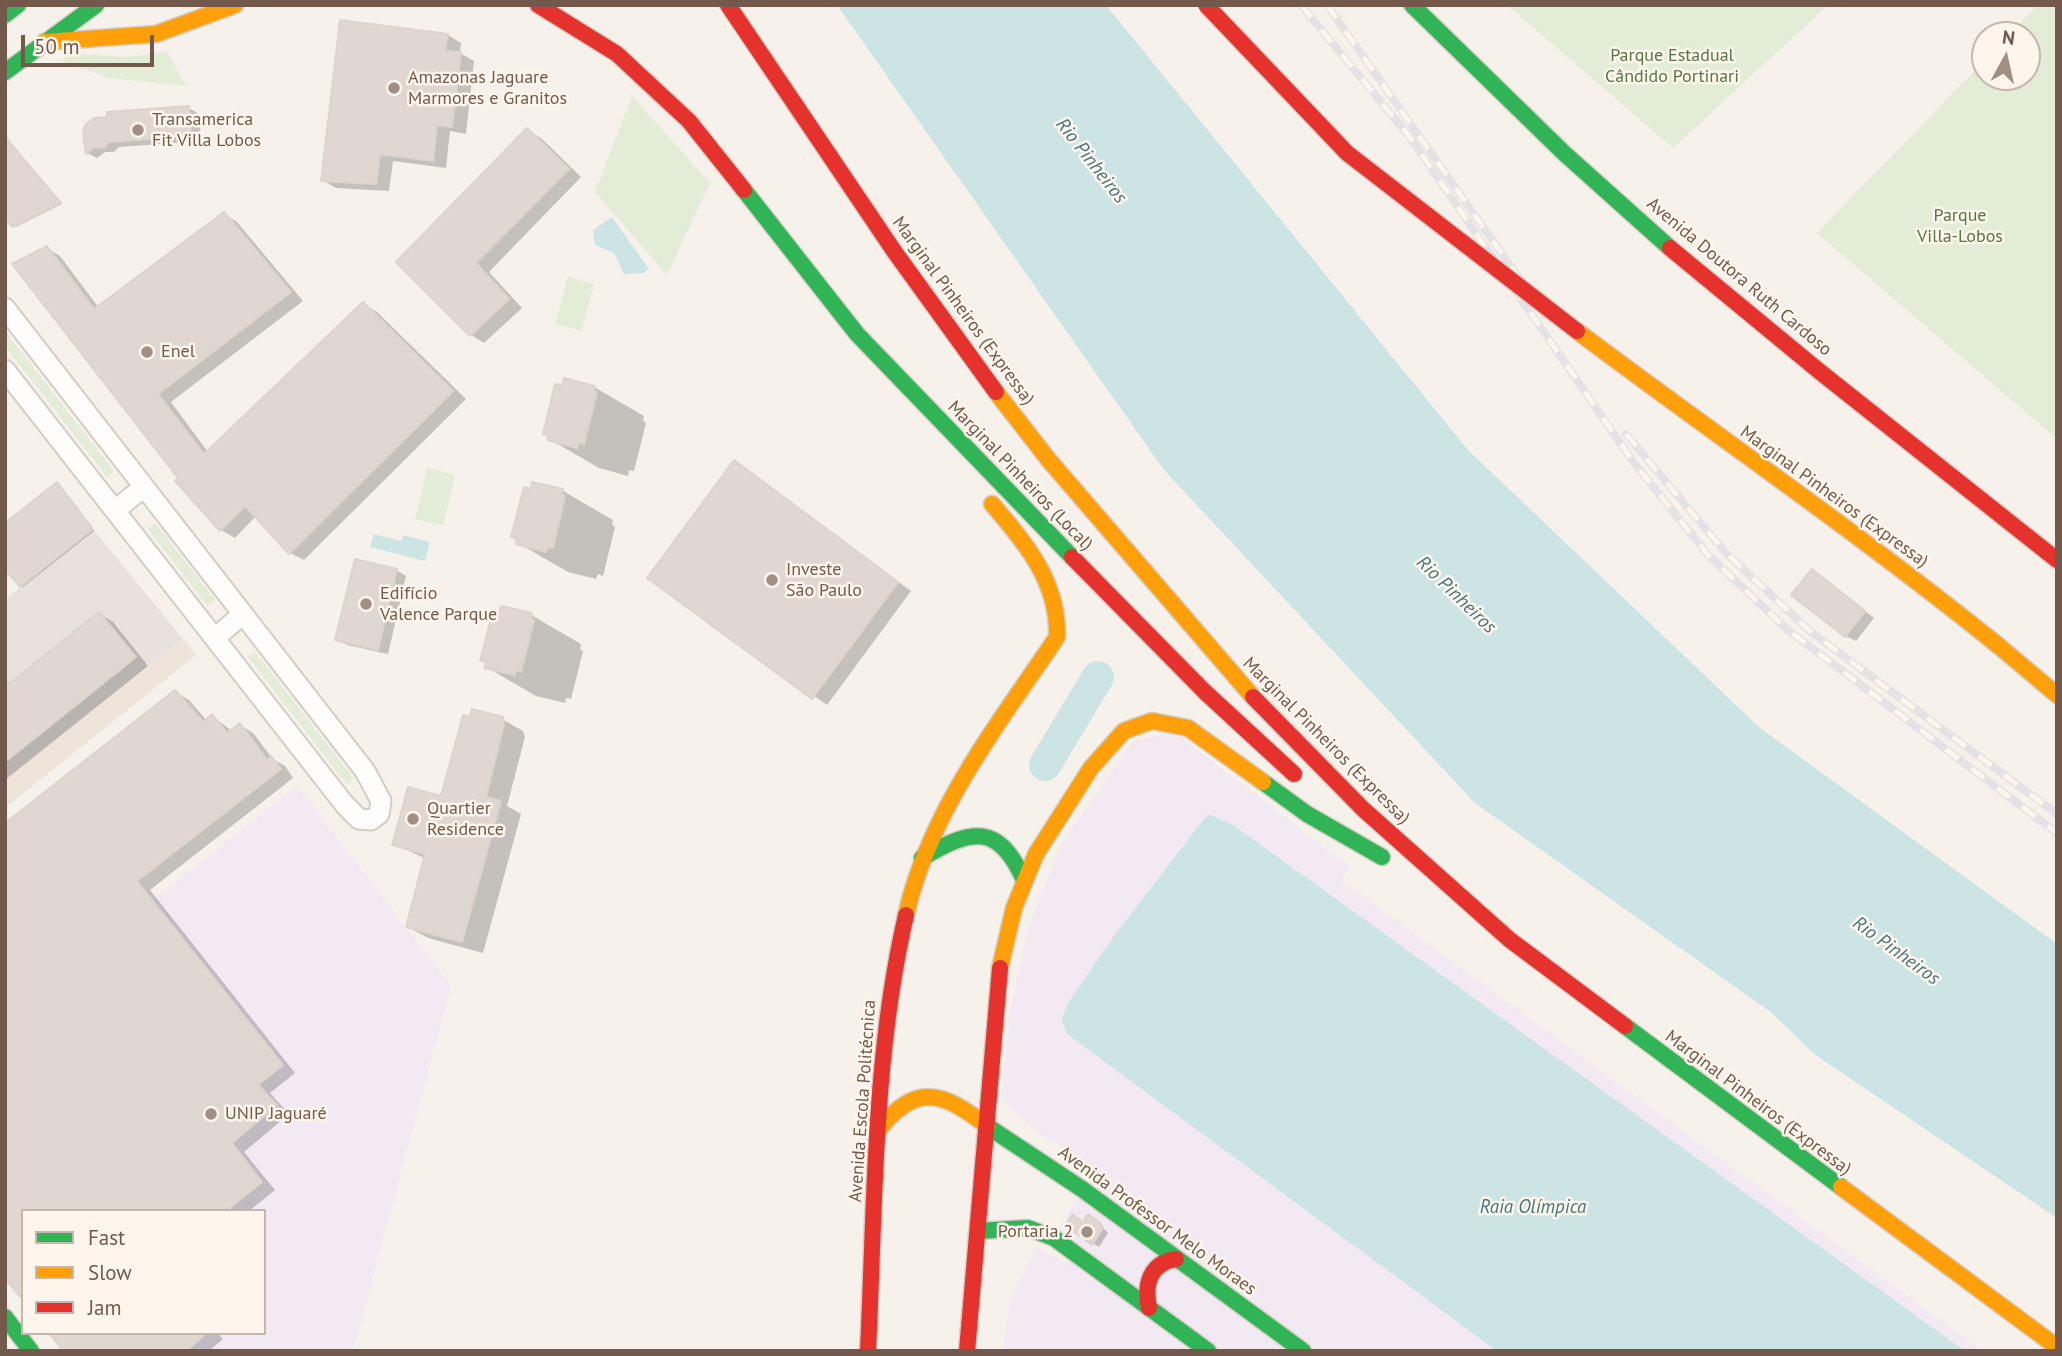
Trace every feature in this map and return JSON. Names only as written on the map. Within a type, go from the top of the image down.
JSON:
[{"type":"main road","points":[[5,15],[18,5]]},
{"type":"main road","points":[[5,72],[96,5]]},
{"type":"main road","points":[[44,42],[156,34],[235,5]]},
{"type":"main road","name":"Marginal Pinheiros (Local)","points":[[538,5],[617,54],[689,121],[857,334],[994,479],[1205,692],[1302,781]]},
{"type":"main road","name":"Marginal Pinheiros (Expressa)","points":[[728,5],[902,262],[988,382],[1048,458],[1262,708],[1363,809],[1510,940],[2057,1347]]},
{"type":"main road","name":"Marginal Pinheiros (Expressa)","points":[[1206,5],[1285,92],[1347,153],[1400,197],[1716,436],[1904,569],[2057,695]]},
{"type":"main road","name":"Avenida Doutora Ruth Cardoso","points":[[1412,5],[1596,183],[1974,498],[2057,560]]},
{"type":"main road","points":[[857,334],[885,379],[947,452]]},
{"type":"main road","name":"Avenida Escola Politécnica","points":[[868,1351],[877,1132],[892,975],[903,921],[922,858],[950,796],[1058,638],[1059,610],[1055,597],[1033,558],[982,493]]},
{"type":"main road","points":[[967,1351],[996,998],[1024,880],[1091,767],[1125,730],[1137,721],[1155,719],[1188,728],[1307,814],[1387,861],[1332,810]]},
{"type":"main road","points":[[922,858],[958,837],[986,834],[1002,841],[1012,851],[1024,880]]},
{"type":"main road","points":[[1417,880],[1510,940]]},
{"type":"main road","name":"Avenida Professor Melo Moraes","points":[[877,1132],[887,1116],[935,1096],[949,1099],[1073,1182],[1303,1351]]},
{"type":"main road","points":[[978,1231],[1012,1228],[1040,1231],[1208,1351]]},
{"type":"main road","points":[[1149,1308],[1145,1294],[1154,1269],[1161,1262],[1176,1259]]},
{"type":"main road","points":[[5,1317],[32,1351]]},
{"type":"street","points":[[5,308],[365,771],[382,801],[375,817],[365,820],[354,816],[5,370]]},
{"type":"street","points":[[115,510],[144,487]]},
{"type":"street","points":[[215,638],[243,614]]},
{"type":"shaded area","points":[[93,529],[183,639],[5,778],[5,599]]},
{"type":"shaded area","points":[[183,639],[196,655],[5,808],[5,778]]},
{"type":"shaded area","name":"Raia Olímpica","points":[[1175,733],[1350,867],[1341,880],[1982,1351],[1003,1351],[1009,1303],[1036,1247],[1070,1266],[1059,1227],[1096,1171],[1029,1125],[1001,1099],[1010,1013],[1028,929],[1061,844],[1134,740]]},
{"type":"shaded area","name":"UNIP Jaguaré","points":[[297,786],[451,986],[353,1351],[63,1351],[51,1335],[266,1335],[266,1209],[21,1209],[21,1298],[5,1278],[5,1017]]},
{"type":"green space","name":"Parque Estadual Cândido Portinari","points":[[1507,5],[1828,5],[1673,148]]},
{"type":"green space","name":"Parque Villa-Lobos","points":[[2038,5],[2057,5],[2057,439],[1817,233],[1971,74],[1971,91],[2041,91],[2041,21],[2023,21]]},
{"type":"green space","points":[[167,52],[186,86],[109,78],[62,61],[70,53],[126,57]]},
{"type":"green space","points":[[632,96],[710,183],[667,275],[595,192]]},
{"type":"green space","points":[[568,277],[594,284],[581,331],[555,324]]},
{"type":"green space","points":[[5,331],[114,471],[107,477],[5,346]]},
{"type":"green space","points":[[427,468],[455,475],[443,525],[415,519]]},
{"type":"green space","points":[[155,523],[215,600],[207,605],[148,529]]},
{"type":"green space","points":[[255,652],[354,779],[347,785],[248,657]]},
{"type":"water","name":"Rio Pinheiros","points":[[837,5],[1106,5],[1468,450],[1760,728],[2057,944],[2057,1218],[1814,1054],[1772,1013],[1475,803],[1164,470]]},
{"type":"water","points":[[612,217],[649,269],[644,273],[624,274],[614,253],[595,245],[593,230]]},
{"type":"water","points":[[374,534],[401,541],[403,535],[430,542],[425,561],[370,547]]},
{"type":"water","name":"Raia Olímpica","points":[[1208,814],[1233,825],[1965,1351],[1497,1351],[1067,1034],[1062,1019],[1068,1003],[1114,936]]},
{"type":"building","name":"Amazonas Jaguare Marmores e Granitos","points":[[340,20],[448,34],[445,51],[461,52],[452,127],[437,125],[433,161],[380,154],[376,184],[321,181]]},
{"type":"building","name":"Transamerica Fit Villa Lobos","points":[[189,106],[191,136],[109,142],[104,148],[94,147],[86,154],[83,134],[85,125],[94,118],[107,117],[107,112]]},
{"type":"building","points":[[527,128],[569,169],[476,263],[509,299],[470,336],[396,262]]},
{"type":"building","points":[[5,137],[61,203],[12,227],[5,218]]},
{"type":"building","points":[[224,212],[291,292],[158,394],[204,454],[363,302],[453,391],[289,554],[245,506],[220,531],[175,481],[178,478],[12,264],[47,246],[94,309]]},
{"type":"building","points":[[564,378],[595,386],[593,391],[597,392],[584,444],[579,443],[577,448],[547,440],[548,435],[543,434],[555,384],[562,385]]},
{"type":"building","name":"Investe São Paulo","points":[[734,460],[898,582],[812,699],[647,578]]},
{"type":"building","points":[[57,482],[93,529],[20,587],[5,569],[5,523]]},
{"type":"building","points":[[532,482],[563,489],[562,495],[565,496],[553,548],[547,547],[546,552],[516,544],[517,539],[511,537],[524,487],[531,489]]},
{"type":"building","name":"Edifício Valence Parque","points":[[355,559],[397,569],[378,650],[335,640]]},
{"type":"building","points":[[1812,569],[1865,611],[1845,637],[1791,595]]},
{"type":"building","points":[[501,606],[532,613],[531,618],[534,620],[521,672],[516,670],[515,675],[484,668],[486,662],[480,661],[493,611],[499,613]]},
{"type":"building","points":[[99,612],[136,657],[5,762],[5,687]]},
{"type":"building","points":[[175,690],[203,722],[212,714],[227,733],[240,723],[267,760],[271,756],[281,769],[137,881],[283,1065],[258,1085],[277,1105],[232,1143],[262,1182],[228,1209],[21,1209],[21,1298],[5,1278],[5,823]]},
{"type":"building","points":[[472,709],[503,717],[504,724],[486,797],[501,801],[462,942],[406,927],[425,854],[392,845],[408,787],[441,796],[463,715],[470,717]]},
{"type":"building","name":"Portaria 2","points":[[1072,1214],[1083,1222],[1088,1214],[1101,1224],[1103,1228],[1092,1245],[1066,1226]]},
{"type":"building","points":[[51,1335],[205,1335],[186,1351],[63,1351]]},
{"type":"waterway","points":[[1045,765],[1098,677]]},
{"type":"railway","points":[[1301,5],[1409,136],[1634,463],[1709,556],[1788,630],[2057,833]]},
{"type":"railway","points":[[1327,5],[1545,315]]},
{"type":"railway","points":[[1626,434],[1726,553],[1811,632],[2057,814]]},
{"type":"traffic: fast","points":[[5,15],[18,5]]},
{"type":"traffic: fast","points":[[5,72],[96,5]]},
{"type":"traffic: fast","points":[[1412,5],[1565,154],[1670,248]]},
{"type":"traffic: fast","points":[[744,190],[857,334],[1072,557]]},
{"type":"traffic: fast","points":[[1263,782],[1307,814],[1382,857]]},
{"type":"traffic: fast","points":[[922,858],[955,841],[982,836],[1004,848],[1024,880]]},
{"type":"traffic: fast","points":[[1625,1026],[1841,1187]]},
{"type":"traffic: fast","points":[[987,1126],[1082,1189],[1303,1351]]},
{"type":"traffic: fast","points":[[978,1231],[1028,1228],[1054,1238],[1208,1351]]},
{"type":"traffic: fast","points":[[5,1317],[31,1351]]},
{"type":"traffic: slow","points":[[44,42],[156,34],[235,5]]},
{"type":"traffic: slow","points":[[1577,331],[1843,526],[2000,647]]},
{"type":"traffic: slow","points":[[996,392],[1048,459],[1253,697]]},
{"type":"traffic: slow","points":[[906,915],[931,840],[949,804],[968,770],[1057,637],[1056,617],[1046,581],[1028,549],[992,504]]},
{"type":"traffic: slow","points":[[2000,647],[2057,695]]},
{"type":"traffic: slow","points":[[1000,968],[1014,908],[1036,854],[1091,768],[1124,731],[1152,721],[1188,728],[1263,782]]},
{"type":"traffic: slow","points":[[877,1132],[904,1105],[930,1097],[957,1105],[987,1126]]},
{"type":"traffic: slow","points":[[1841,1187],[2057,1347]]},
{"type":"traffic: jam","points":[[538,5],[617,54],[689,121],[744,190]]},
{"type":"traffic: jam","points":[[728,5],[894,251],[996,392]]},
{"type":"traffic: jam","points":[[1206,5],[1347,153],[1577,331]]},
{"type":"traffic: jam","points":[[1670,248],[1819,371],[2057,560]]},
{"type":"traffic: jam","points":[[1072,557],[1205,692],[1294,774]]},
{"type":"traffic: jam","points":[[1253,697],[1363,809],[1510,940],[1625,1026]]},
{"type":"traffic: jam","points":[[868,1351],[881,1077],[895,969],[906,915]]},
{"type":"traffic: jam","points":[[967,1351],[1000,968]]},
{"type":"traffic: jam","points":[[1149,1308],[1147,1291],[1151,1276],[1160,1265],[1176,1259]]},
{"type":"place","name":"Amazonas Jaguare Marmores e Granitos","points":[[394,88]]},
{"type":"place","name":"Transamerica Fit Villa Lobos","points":[[138,130]]},
{"type":"place","name":"Enel","points":[[147,352]]},
{"type":"place","name":"Investe São Paulo","points":[[772,580]]},
{"type":"place","name":"Edifício Valence Parque","points":[[366,604]]},
{"type":"place","name":"Quartier Residence","points":[[413,819]]},
{"type":"place","name":"UNIP Jaguaré","points":[[211,1114]]},
{"type":"place","name":"Portaria 2","points":[[1087,1232]]}]
